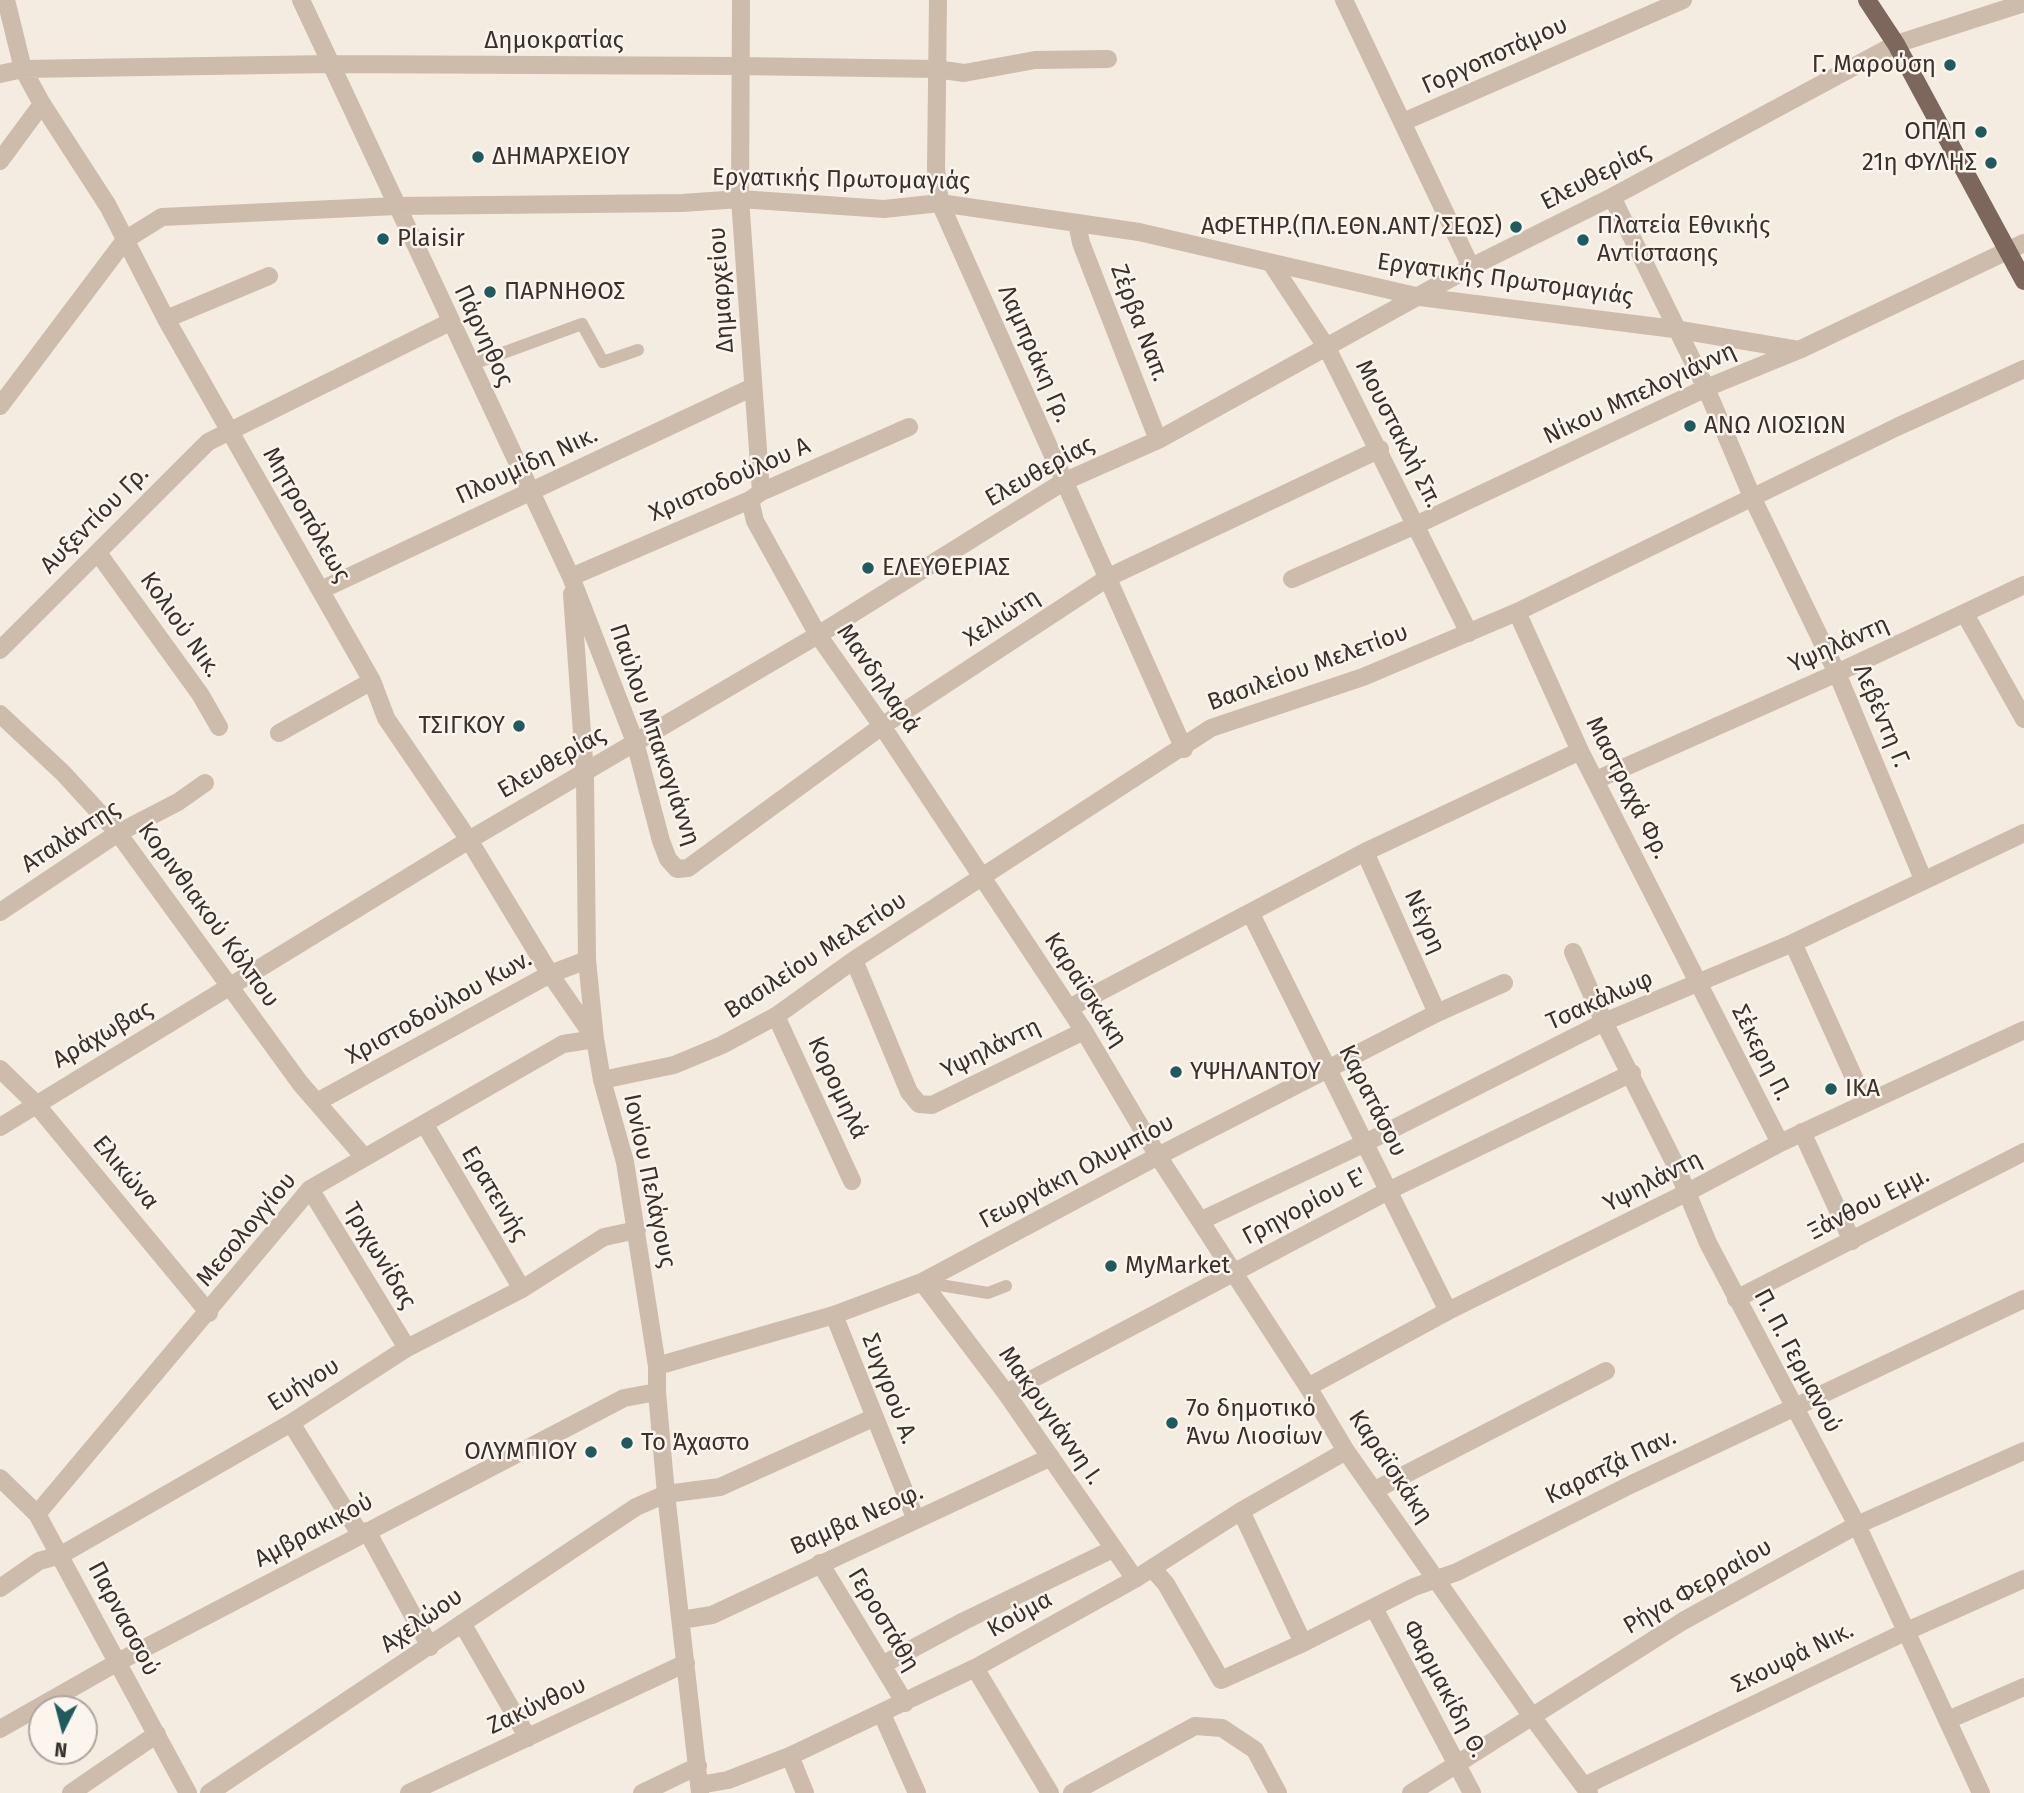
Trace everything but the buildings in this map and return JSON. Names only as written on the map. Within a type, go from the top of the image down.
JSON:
[{"type":"main road","points":[[1867,0],[1896,44],[2016,248],[2024,281]]},
{"type":"street","name":"Μητροπόλεως","points":[[6,0],[23,69],[41,104],[108,206],[166,319],[372,681],[387,718],[469,840],[551,974],[595,1039]]},
{"type":"street","name":"Πάρνηθος","points":[[302,0],[529,492],[571,577]]},
{"type":"street","name":"Δημαρχείου","points":[[741,0],[740,199],[753,387],[755,496]]},
{"type":"street","name":"Λαμπράκη Γρ.","points":[[938,0],[936,169],[940,203],[1184,749]]},
{"type":"street","points":[[1344,0],[1471,267]]},
{"type":"street","name":"Γοργοποτάμου","points":[[1403,122],[1683,0]]},
{"type":"street","name":"Ελευθερίας","points":[[232,988],[469,840],[585,775],[635,742],[818,635],[1063,482],[1158,440],[1471,267],[1612,197],[1896,44],[2024,4]]},
{"type":"street","name":"Δημοκρατίας","points":[[0,74],[23,69],[330,64],[739,66],[936,69],[964,73],[1035,60],[1108,59]]},
{"type":"street","points":[[0,161],[41,104]]},
{"type":"street","name":"Λεβέντη Γ.","points":[[1612,197],[1674,329],[1706,388],[1753,499],[1837,673],[1923,879]]},
{"type":"street","name":"Εργατικής Πρωτομαγιάς","points":[[0,406],[125,240],[162,217],[396,206],[682,203],[740,199],[884,209],[940,203],[1139,232],[1420,297],[1674,329],[1799,350]]},
{"type":"street","name":"Ζέρβα Ναπ.","points":[[1077,223],[1082,243],[1158,440]]},
{"type":"street","name":"Νίκου Μπελογιάννη","points":[[1292,579],[1416,525],[1706,388],[1799,350],[2016,248]]},
{"type":"street","name":"Μουστακλή Σπ.","points":[[1272,263],[1327,348],[1380,449],[1469,633]]},
{"type":"street","points":[[166,319],[269,276]]},
{"type":"street","name":"Αυξεντίου Γρ.","points":[[0,650],[208,442],[450,322]]},
{"type":"street","name":"Βασιλείου Μελετίου","points":[[602,1080],[674,1065],[722,1045],[776,1016],[854,960],[1184,749],[1212,728],[1363,677],[1469,633],[1753,499],[1897,427],[2024,369]]},
{"type":"street","name":"Πλουμίδη Νικ.","points":[[321,590],[753,387]]},
{"type":"street","name":"Χριστοδούλου Α","points":[[571,577],[909,427]]},
{"type":"street","name":"Χελιώτη","points":[[677,869],[688,868],[882,726],[1109,577],[1380,449]]},
{"type":"street","name":"Μανδηλαρά","points":[[755,496],[755,521],[818,635],[982,877]]},
{"type":"street","name":"Κολιού Νικ.","points":[[98,553],[200,694],[219,727]]},
{"type":"street","name":"Παύλου Μπακογιάννη","points":[[571,577],[635,742],[661,841],[668,859],[677,869]]},
{"type":"street","name":"Ιονίου Πελάγους","points":[[571,577],[585,775],[587,960],[595,1039],[602,1080],[625,1162],[638,1230],[657,1366],[666,1494],[700,1789]]},
{"type":"street","name":"Υψηλάντη","points":[[1596,780],[1837,673],[2024,585]]},
{"type":"street","name":"Μαστραχά Φρ.","points":[[1517,611],[1580,751],[1699,985]]},
{"type":"street","points":[[1965,614],[2024,719]]},
{"type":"street","points":[[279,733],[372,681]]},
{"type":"street","name":"Κορινθιακού Κόλπου","points":[[0,714],[63,773],[118,833],[317,1102],[364,1157]]},
{"type":"street","name":"Υψηλάντη","points":[[1069,1008],[1251,915],[1365,852],[1580,751]]},
{"type":"street","name":"Αταλάντης","points":[[0,912],[118,833],[178,802],[205,783]]},
{"type":"street","name":"Τσακάλωφ","points":[[1200,1221],[1365,1143],[1604,1023],[1793,943],[2024,833]]},
{"type":"street","name":"Νέγρη","points":[[1365,852],[1437,1013]]},
{"type":"street","name":"Καραϊσκάκη","points":[[982,877],[1084,1031],[1158,1156],[1308,1387],[1346,1451],[1533,1718],[1587,1789]]},
{"type":"street","name":"Καρατάσου","points":[[1251,915],[1448,1311]]},
{"type":"street","points":[[1793,943],[1865,1102]]},
{"type":"street","name":"Π. Π. Γερμανού","points":[[1573,952],[1604,1023],[1632,1073],[1736,1299],[1857,1525],[1981,1793]]},
{"type":"street","name":"Χριστοδούλου Κων.","points":[[317,1102],[551,974],[587,960]]},
{"type":"street","name":"Υψηλάντη","points":[[854,960],[909,1091],[919,1104],[932,1105],[1084,1031]]},
{"type":"street","name":"Γεωργάκη Ολυμπίου","points":[[657,1366],[834,1315],[922,1282],[1158,1156],[1437,1013],[1504,983]]},
{"type":"street","name":"Σέκερη Π.","points":[[1699,985],[1780,1143]]},
{"type":"street","name":"Αράχωβας","points":[[0,1127],[35,1103],[232,988]]},
{"type":"street","name":"Κορομηλά","points":[[776,1016],[852,1181]]},
{"type":"street","name":"Υψηλάντη","points":[[1308,1387],[1448,1311],[1802,1132],[2024,1030]]},
{"type":"street","name":"Μεσολογγίου","points":[[37,1514],[209,1313],[310,1189],[563,1044],[595,1039]]},
{"type":"street","name":"Ελικώνα","points":[[0,1069],[35,1103],[209,1313]]},
{"type":"street","name":"Γρηγορίου Ε'","points":[[1006,1394],[1390,1190],[1632,1073]]},
{"type":"street","name":"Ερατεινής","points":[[425,1125],[522,1289]]},
{"type":"street","points":[[1802,1132],[1852,1241]]},
{"type":"street","name":"Ξάνθου Εμμ.","points":[[1736,1299],[2024,1152]]},
{"type":"street","name":"Τριχωνίδας","points":[[310,1189],[407,1348]]},
{"type":"street","name":"Ευήνου","points":[[0,1588],[39,1561],[61,1555],[291,1423],[407,1348],[522,1289],[604,1237],[638,1230]]},
{"type":"street","name":"Μακρυγιάννη Ι.","points":[[922,1282],[1006,1394],[1135,1579]]},
{"type":"street","name":"Καρατζά Παν.","points":[[1152,1568],[1166,1584],[1221,1680],[1435,1579],[1457,1572],[1794,1407],[2024,1299]]},
{"type":"street","name":"Συγγρού Α.","points":[[834,1315],[916,1520]]},
{"type":"street","points":[[1375,1490],[1606,1371]]},
{"type":"street","name":"Αμβρακικού","points":[[0,1729],[118,1662],[624,1398],[657,1392]]},
{"type":"street","name":"Αχελώου","points":[[209,1793],[636,1507],[666,1494],[720,1487],[873,1418]]},
{"type":"street","points":[[291,1423],[363,1533],[430,1647]]},
{"type":"street","name":"Κούμα","points":[[700,1789],[790,1756],[975,1668],[1135,1579],[1241,1511],[1346,1451]]},
{"type":"street","name":"Ρήγα Φερραίου","points":[[1412,1793],[1684,1621],[1857,1525],[2024,1451]]},
{"type":"street","name":"Βαμβα Νεοφ.","points":[[681,1620],[712,1615],[1051,1457]]},
{"type":"street","name":"Παρνασσού","points":[[0,1478],[37,1514],[188,1793]]},
{"type":"street","points":[[1241,1511],[1303,1643]]},
{"type":"street","points":[[882,1665],[964,1621],[1113,1549]]},
{"type":"street","name":"Γεροστάθη","points":[[820,1563],[905,1703]]},
{"type":"street","name":"Σκουφά Νικ.","points":[[1587,1789],[1907,1631],[2024,1579]]},
{"type":"street","name":"Φαρμακίδη Θ.","points":[[1374,1608],[1472,1793]]},
{"type":"street","points":[[462,1623],[528,1738]]},
{"type":"street","name":"Ζακύνθου","points":[[409,1793],[686,1663]]},
{"type":"street","points":[[975,1668],[1050,1793]]},
{"type":"street","points":[[1948,1720],[2024,1687]]},
{"type":"street","points":[[882,1714],[917,1793]]},
{"type":"street","points":[[1072,1793],[1195,1726],[1222,1728],[1255,1750],[1278,1793]]},
{"type":"street","points":[[71,1793],[157,1734]]},
{"type":"street","points":[[790,1756],[805,1793]]},
{"type":"street","points":[[642,1793],[698,1766]]},
{"type":"lane","points":[[470,365],[582,324],[603,362],[638,350]]},
{"type":"lane","points":[[922,1282],[988,1293],[1006,1286]]},
{"type":"place","name":"Γ. Μαρούση","points":[[1950,65]]},
{"type":"place","name":"ΟΠΑΠ","points":[[1981,132]]},
{"type":"place","name":"ΔΗΜΑΡΧΕΙΟΥ","points":[[478,157]]},
{"type":"place","name":"21η ΦΥΛΗΣ","points":[[1991,163]]},
{"type":"place","name":"ΑΦΕΤΗΡ.(ΠΛ.ΕΘΝ.ΑΝΤ/ΣΕΩΣ)","points":[[1516,227]]},
{"type":"place","name":"Plaisir","points":[[383,239]]},
{"type":"place","name":"Πλατεία Εθνικής Αντίστασης","points":[[1583,240]]},
{"type":"place","name":"ΠΑΡΝΗΘΟΣ","points":[[490,292]]},
{"type":"place","name":"ΑΝΩ ΛΙΟΣΙΩΝ","points":[[1690,426]]},
{"type":"place","name":"ΕΛΕΥΘΕΡΙΑΣ","points":[[868,568]]},
{"type":"place","name":"ΤΣΙΓΚΟΥ","points":[[519,726]]},
{"type":"place","name":"ΥΨΗΛΑΝΤΟΥ","points":[[1176,1072]]},
{"type":"place","name":"ΙΚΑ","points":[[1831,1089]]},
{"type":"place","name":"MyMarket","points":[[1111,1266]]},
{"type":"place","name":"7ο δημοτικό Άνω Λιοσίων","points":[[1172,1423]]},
{"type":"place","name":"Το Άχαστο","points":[[627,1443]]},
{"type":"place","name":"ΟΛΥΜΠΙΟΥ","points":[[591,1452]]}]
